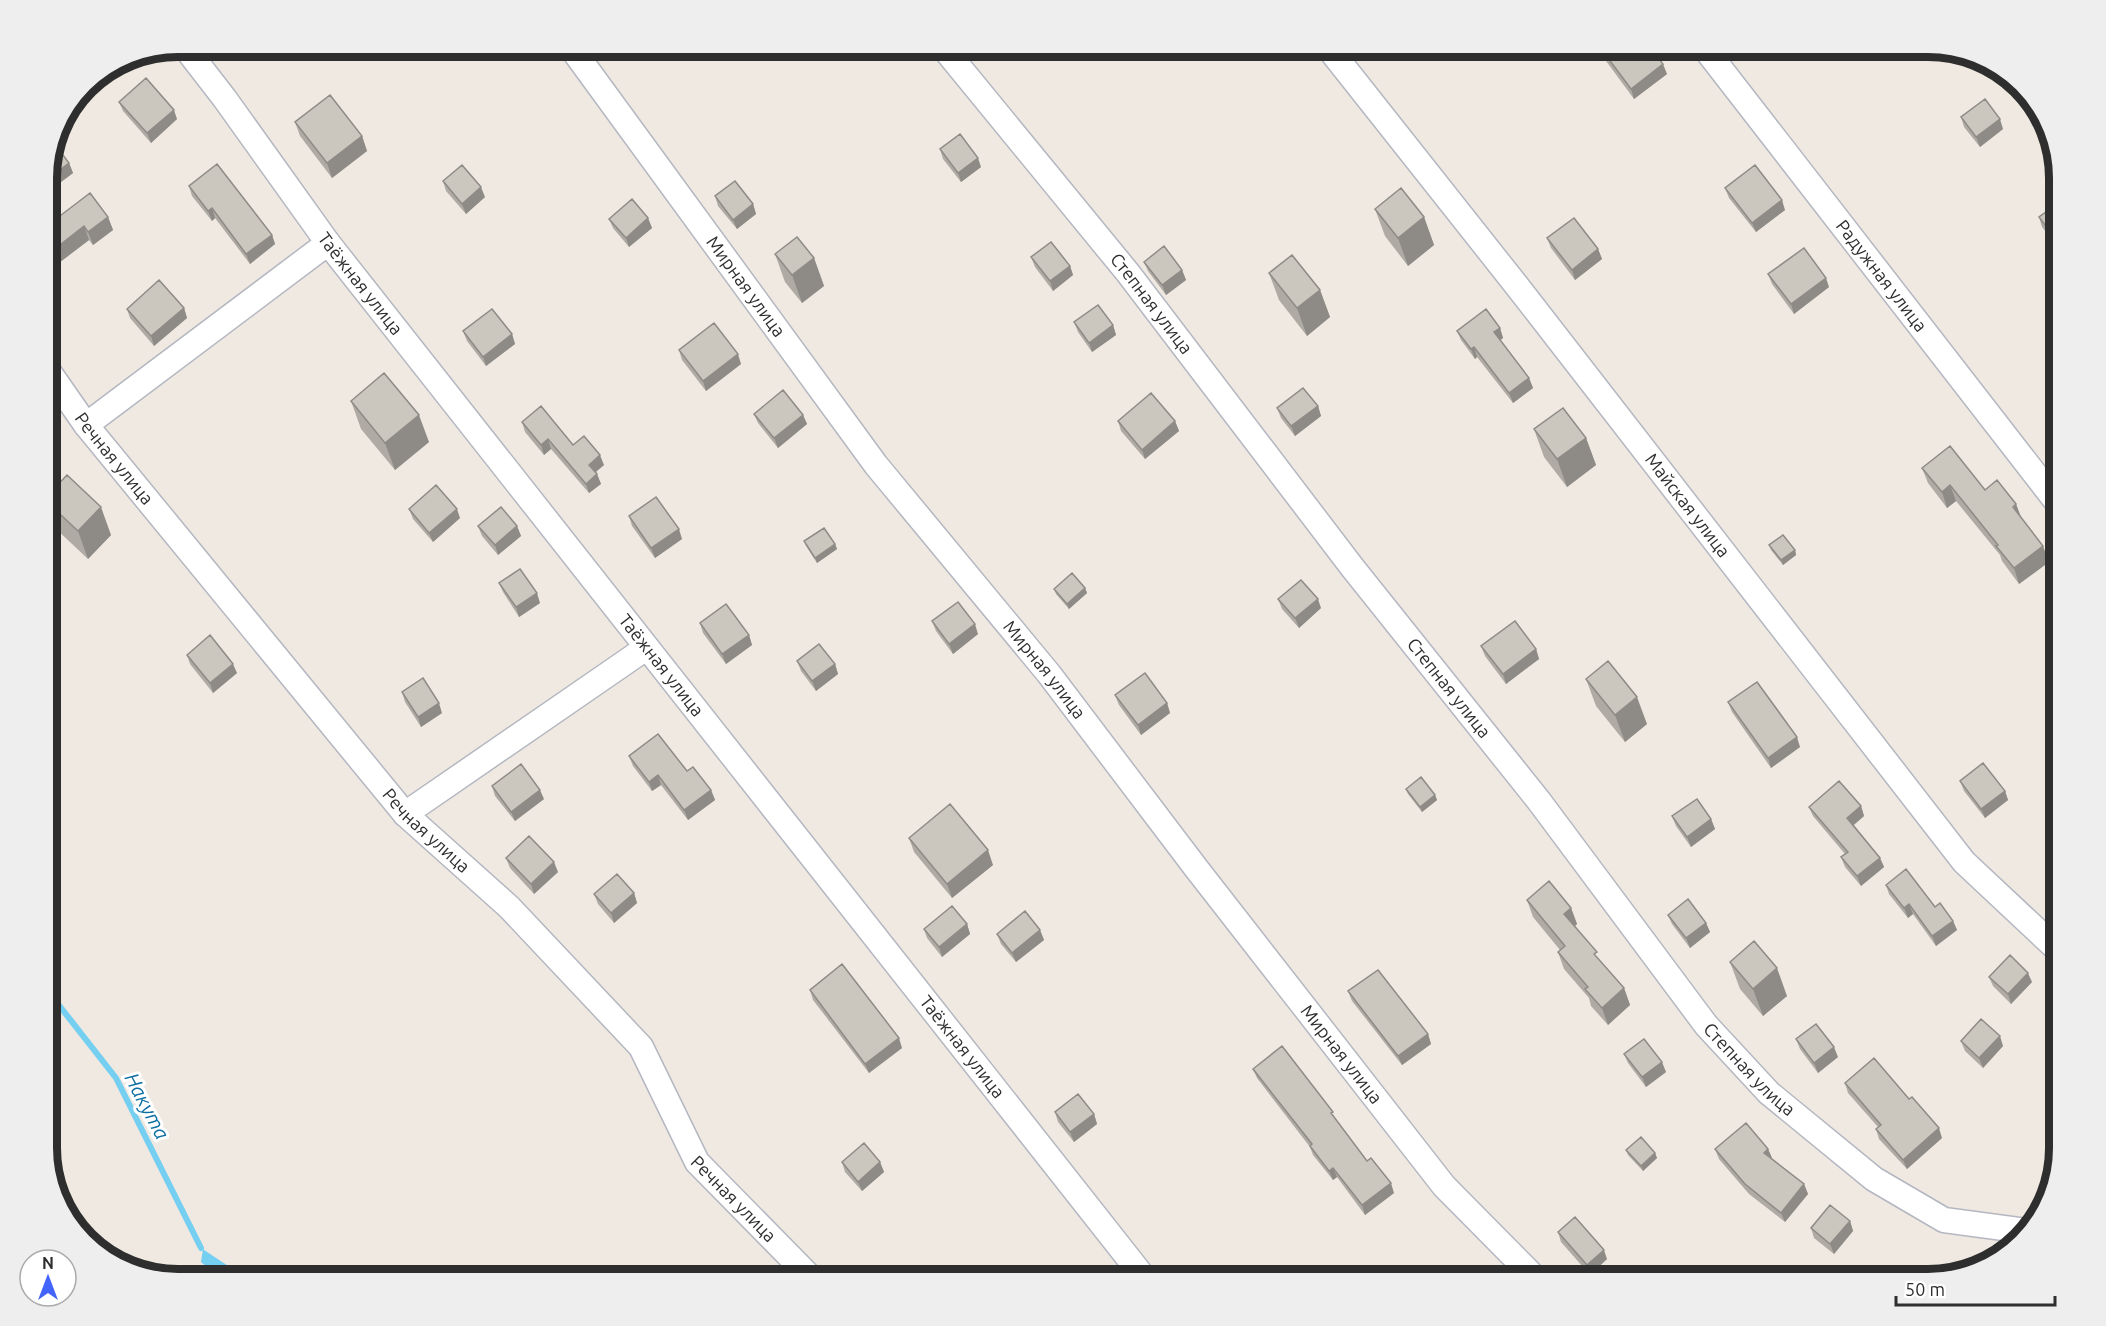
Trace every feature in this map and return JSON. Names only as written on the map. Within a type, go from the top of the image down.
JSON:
[{"type":"street","name":"Таёжная улица","points":[[192,57],[225,99],[328,243],[1136,1269]]},
{"type":"street","name":"Мирная улица","points":[[578,57],[876,465],[1049,674],[1196,868],[1444,1186],[1525,1269]]},
{"type":"street","name":"Степная улица","points":[[951,57],[1128,273],[1352,567],[1539,801],[1714,1034],[1769,1093],[1874,1179],[1944,1220],[2017,1230]]},
{"type":"street","name":"Майская улица","points":[[1336,57],[1517,286],[1964,862],[2049,941]]},
{"type":"street","name":"Радужная улица","points":[[1712,57],[2049,491]]},
{"type":"street","points":[[86,425],[328,243]]},
{"type":"street","name":"Речная улица","points":[[57,383],[86,425],[405,814],[509,907],[641,1047],[697,1162],[801,1269]]},
{"type":"street","points":[[405,814],[646,648]]},
{"type":"water","points":[[203,1249],[233,1269],[209,1269],[201,1262]]},
{"type":"building","points":[[1607,57],[1658,57],[1663,64],[1631,89]]},
{"type":"building","points":[[146,78],[174,110],[147,133],[119,102]]},
{"type":"building","points":[[330,95],[362,136],[327,163],[295,122]]},
{"type":"building","points":[[1985,99],[2000,119],[1976,137],[1961,117]]},
{"type":"building","points":[[960,134],[978,158],[958,173],[940,149]]},
{"type":"building","points":[[60,151],[69,163],[57,172]]},
{"type":"building","points":[[217,164],[272,235],[246,254],[212,208],[208,211],[189,186]]},
{"type":"building","points":[[462,165],[481,187],[462,204],[443,181]]},
{"type":"building","points":[[1755,165],[1782,200],[1752,223],[1725,188]]},
{"type":"building","points":[[735,181],[753,204],[733,220],[715,196]]},
{"type":"building","points":[[1401,188],[1424,217],[1398,238],[1375,209]]},
{"type":"building","points":[[90,193],[108,217],[88,232],[84,226],[57,247],[57,218]]},
{"type":"building","points":[[632,199],[648,218],[626,238],[609,219]]},
{"type":"building","points":[[2049,210],[2049,230],[2039,217]]},
{"type":"building","points":[[1574,218],[1598,249],[1572,270],[1547,238]]},
{"type":"building","points":[[797,237],[814,258],[792,275],[775,254]]},
{"type":"building","points":[[1051,242],[1070,266],[1050,281],[1031,257]]},
{"type":"building","points":[[1164,246],[1182,270],[1162,285],[1144,262]]},
{"type":"building","points":[[1804,248],[1826,278],[1791,304],[1768,274]]},
{"type":"building","points":[[1292,255],[1320,290],[1297,308],[1269,273]]},
{"type":"building","points":[[159,280],[184,308],[151,336],[127,309]]},
{"type":"building","points":[[1098,305],[1113,325],[1089,343],[1074,322]]},
{"type":"building","points":[[492,309],[512,334],[483,357],[463,331]]},
{"type":"building","points":[[1486,309],[1500,328],[1494,332],[1529,378],[1509,393],[1474,347],[1471,349],[1457,331]]},
{"type":"building","points":[[714,323],[738,354],[703,381],[679,350]]},
{"type":"building","points":[[384,373],[419,415],[385,443],[351,401]]},
{"type":"building","points":[[1303,388],[1318,406],[1291,426],[1277,408]]},
{"type":"building","points":[[783,390],[803,415],[774,438],[754,414]]},
{"type":"building","points":[[1151,393],[1175,421],[1142,450],[1118,421]]},
{"type":"building","points":[[541,406],[573,445],[584,436],[600,455],[589,465],[597,474],[586,484],[548,439],[541,445],[522,422]]},
{"type":"building","points":[[1563,408],[1586,438],[1557,459],[1534,429]]},
{"type":"building","points":[[1950,446],[1985,490],[1997,480],[2016,504],[2013,507],[2043,546],[2014,568],[1950,485],[1942,492],[1922,468]]},
{"type":"building","points":[[67,475],[101,507],[78,531],[57,511],[57,486]]},
{"type":"building","points":[[436,485],[457,509],[429,533],[409,509]]},
{"type":"building","points":[[656,497],[679,529],[651,548],[629,516]]},
{"type":"building","points":[[501,507],[517,526],[495,545],[478,526]]},
{"type":"building","points":[[824,528],[835,544],[815,558],[804,541]]},
{"type":"building","points":[[1783,535],[1795,550],[1781,560],[1769,545]]},
{"type":"building","points":[[520,569],[537,593],[516,607],[499,583]]},
{"type":"building","points":[[1072,573],[1085,588],[1067,604],[1054,589]]},
{"type":"building","points":[[1301,580],[1318,599],[1295,618],[1278,599]]},
{"type":"building","points":[[958,602],[975,624],[949,644],[932,621]]},
{"type":"building","points":[[726,604],[749,635],[722,654],[700,623]]},
{"type":"building","points":[[1515,621],[1536,649],[1503,674],[1481,646]]},
{"type":"building","points":[[210,635],[233,664],[210,683],[187,655]]},
{"type":"building","points":[[819,644],[835,664],[812,681],[797,661]]},
{"type":"building","points":[[1608,661],[1637,697],[1615,715],[1586,679]]},
{"type":"building","points":[[1145,673],[1167,703],[1138,725],[1115,695]]},
{"type":"building","points":[[423,678],[439,703],[418,717],[402,692]]},
{"type":"building","points":[[1757,682],[1797,737],[1768,758],[1728,702]]},
{"type":"building","points":[[658,734],[687,771],[693,767],[711,790],[684,810],[658,775],[649,782],[629,756]]},
{"type":"building","points":[[1983,763],[2005,791],[1981,809],[1960,781]]},
{"type":"building","points":[[521,764],[540,790],[511,812],[492,786]]},
{"type":"building","points":[[1421,777],[1435,795],[1420,807],[1406,789]]},
{"type":"building","points":[[1839,781],[1861,806],[1847,818],[1880,858],[1857,876],[1841,857],[1848,852],[1809,807]]},
{"type":"building","points":[[1697,799],[1711,819],[1687,837],[1672,816]]},
{"type":"building","points":[[950,804],[988,850],[947,884],[909,838]]},
{"type":"building","points":[[529,836],[554,862],[531,884],[506,858]]},
{"type":"building","points":[[1906,869],[1935,907],[1940,903],[1953,921],[1932,936],[1909,904],[1904,908],[1886,885]]},
{"type":"building","points":[[617,874],[634,893],[611,913],[594,894]]},
{"type":"building","points":[[1549,881],[1571,908],[1564,914],[1597,952],[1594,954],[1624,988],[1602,1008],[1585,989],[1588,987],[1558,952],[1565,946],[1527,900]]},
{"type":"building","points":[[1688,899],[1706,923],[1686,938],[1668,915]]},
{"type":"building","points":[[952,906],[967,924],[939,947],[924,929]]},
{"type":"building","points":[[1025,911],[1040,930],[1012,953],[997,934]]},
{"type":"building","points":[[1754,941],[1777,968],[1753,989],[1730,962]]},
{"type":"building","points":[[2010,955],[2028,973],[2008,994],[1989,977]]},
{"type":"building","points":[[842,964],[899,1038],[865,1064],[810,990]]},
{"type":"building","points":[[1378,970],[1428,1034],[1398,1056],[1348,991]]},
{"type":"building","points":[[1981,1019],[2000,1036],[1979,1058],[1961,1041]]},
{"type":"building","points":[[1816,1024],[1834,1047],[1814,1063],[1796,1039]]},
{"type":"building","points":[[1644,1039],[1662,1062],[1642,1077],[1624,1054]]},
{"type":"building","points":[[1282,1046],[1367,1161],[1371,1158],[1391,1183],[1362,1205],[1333,1168],[1329,1171],[1310,1146],[1312,1144],[1253,1069]]},
{"type":"building","points":[[1874,1058],[1909,1099],[1912,1097],[1939,1128],[1903,1160],[1876,1129],[1881,1125],[1845,1083]]},
{"type":"building","points":[[1078,1094],[1094,1114],[1070,1132],[1055,1112]]},
{"type":"building","points":[[1746,1123],[1768,1149],[1764,1153],[1804,1184],[1781,1213],[1745,1184],[1715,1149]]},
{"type":"building","points":[[1641,1137],[1655,1153],[1641,1166],[1626,1150]]},
{"type":"building","points":[[864,1143],[880,1162],[858,1182],[842,1162]]},
{"type":"building","points":[[1830,1205],[1850,1221],[1830,1244],[1811,1228]]},
{"type":"building","points":[[1575,1217],[1604,1250],[1587,1265],[1558,1232]]},
{"type":"waterway","name":"Накута","points":[[57,1003],[116,1078],[201,1248]]}]
